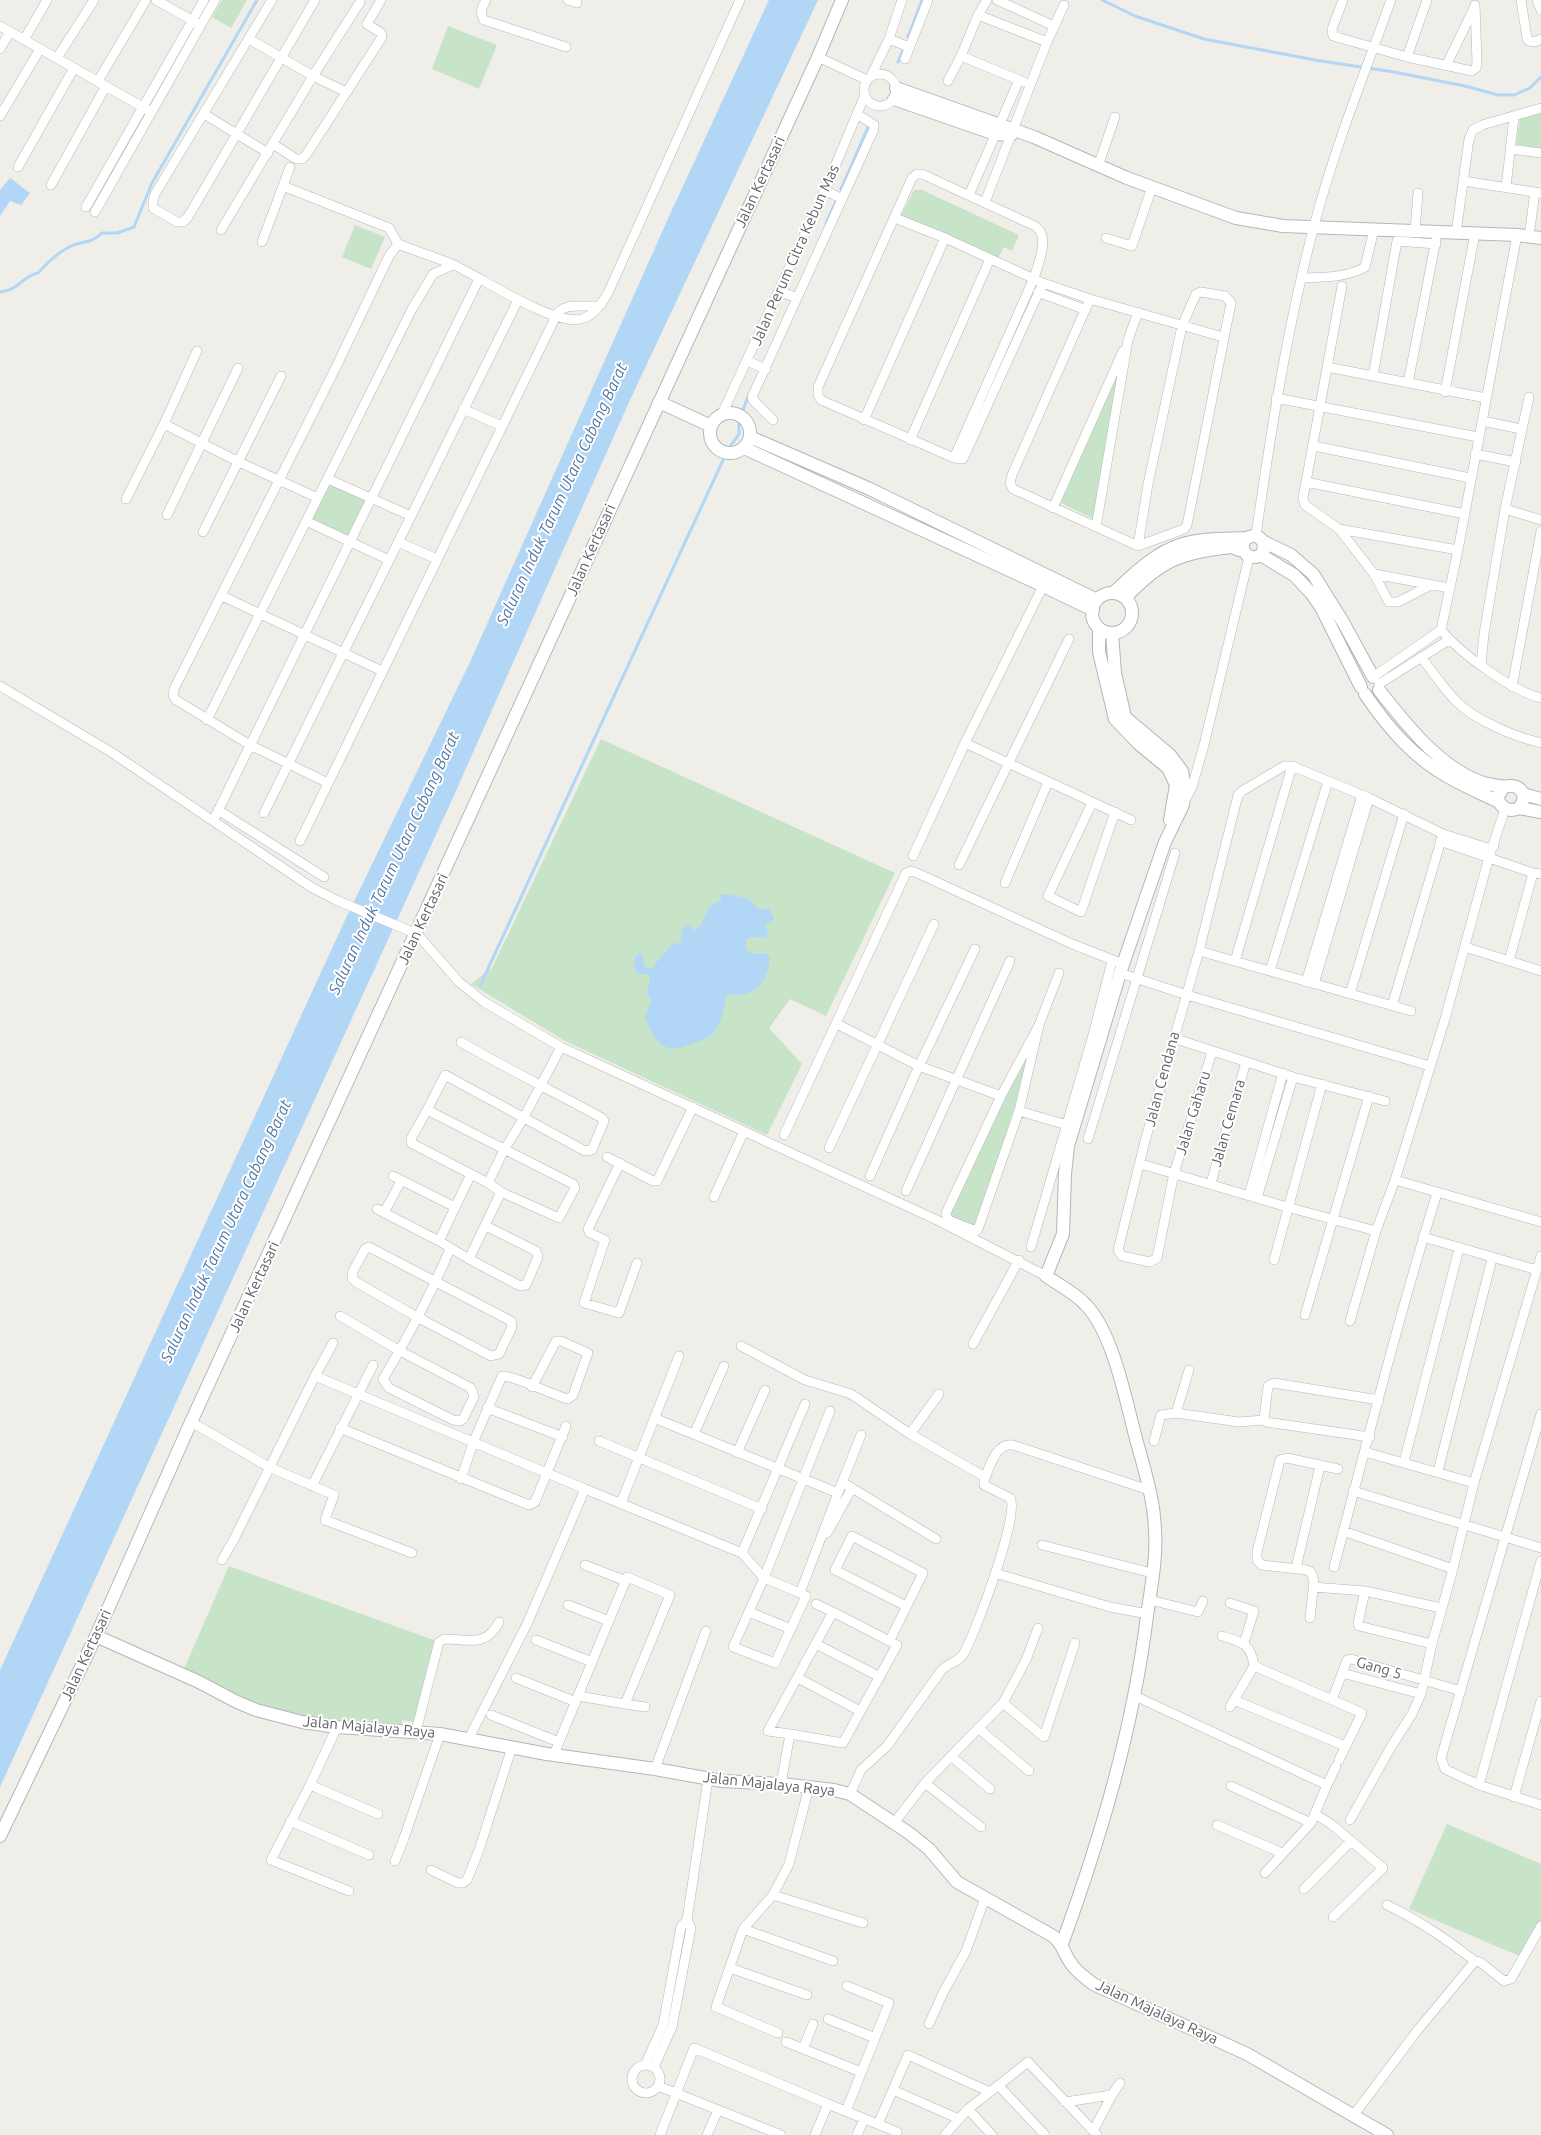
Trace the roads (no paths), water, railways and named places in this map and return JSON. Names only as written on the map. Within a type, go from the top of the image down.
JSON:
[{"type":"street","points":[[24,40],[47,0]]},
{"type":"street","points":[[57,58],[94,0]]},
{"type":"street","points":[[98,81],[146,0]]},
{"type":"street","points":[[156,0],[196,23]]},
{"type":"street","points":[[95,212],[152,112],[196,23],[204,0]]},
{"type":"street","points":[[86,207],[143,107],[196,23],[215,0]]},
{"type":"street","points":[[272,0],[153,201],[153,208],[177,222],[183,222],[188,217],[315,0]]},
{"type":"street","points":[[273,144],[296,159],[302,159],[328,123],[382,37],[381,33],[367,26],[367,22],[382,0]]},
{"type":"street","points":[[486,0],[481,10],[484,20],[566,47]]},
{"type":"street","points":[[282,186],[389,228],[398,244],[453,265],[518,300],[564,320],[582,319],[590,316],[601,305],[608,293],[740,0]]},
{"type":"street","name":"Jalan Kertasari","points":[[0,1836],[96,1636],[191,1422],[417,934],[818,57],[842,0]]},
{"type":"street","name":"Jalan Perum Citra Kebun Mas","points":[[722,414],[825,190],[865,95],[864,90],[869,78],[889,39],[902,0]]},
{"type":"street","points":[[905,59],[928,0]]},
{"type":"street","points":[[948,81],[978,15],[987,0]]},
{"type":"street","points":[[997,0],[1054,26]]},
{"type":"street","points":[[1343,0],[1332,29],[1333,36],[1407,57],[1472,71],[1477,66],[1476,3]]},
{"type":"street","points":[[1251,554],[1265,549],[1256,538],[1276,398],[1314,226],[1338,144],[1391,0]]},
{"type":"street","points":[[1407,57],[1427,0]]},
{"type":"street","points":[[1521,0],[1526,36],[1529,41],[1538,40]]},
{"type":"street","points":[[1537,0],[1541,10]]},
{"type":"street","points":[[221,230],[359,1],[375,10]]},
{"type":"street","points":[[1446,66],[1476,3]]},
{"type":"street","points":[[985,202],[1047,42],[1064,5]]},
{"type":"street","points":[[978,15],[1047,42]]},
{"type":"street","points":[[0,26],[152,112]]},
{"type":"street","points":[[0,49],[10,32]]},
{"type":"street","points":[[249,39],[280,58],[346,92]]},
{"type":"street","points":[[889,39],[909,47]]},
{"type":"street","points":[[0,116],[40,49]]},
{"type":"street","points":[[961,56],[1031,84]]},
{"type":"street","points":[[818,57],[869,78],[882,73],[895,82],[895,94],[886,105],[876,106],[871,104],[865,95]]},
{"type":"street","points":[[18,167],[74,68]]},
{"type":"street","points":[[969,196],[996,129],[1019,80]]},
{"type":"street","points":[[51,186],[106,86]]},
{"type":"street","points":[[895,94],[996,129],[1034,137],[1098,166],[1249,221],[1283,226],[1415,231],[1437,238]]},
{"type":"street","points":[[1456,233],[1470,136],[1473,130],[1482,125],[1541,108]]},
{"type":"street","points":[[204,114],[268,153]]},
{"type":"street","points":[[773,420],[752,397],[874,127],[874,125],[857,114]]},
{"type":"street","points":[[1098,166],[1115,117]]},
{"type":"street","points":[[1506,187],[1514,117]]},
{"type":"street","points":[[1511,149],[1541,153]]},
{"type":"street","points":[[262,242],[290,167]]},
{"type":"street","points":[[954,458],[1034,278],[1042,251],[1043,236],[1040,229],[922,174],[917,174],[912,178],[818,387],[818,395],[821,400],[910,440],[954,458],[963,459],[968,452],[1043,283]]},
{"type":"street","points":[[1377,684],[1440,630],[1458,550],[1486,398],[1529,236],[1538,193],[1463,181]]},
{"type":"street","points":[[1106,238],[1132,246],[1152,187]]},
{"type":"street","points":[[825,190],[842,199]]},
{"type":"street","points":[[1415,231],[1418,193]]},
{"type":"street","points":[[895,218],[945,238],[1043,283],[1090,300],[1223,337]]},
{"type":"street","points":[[1301,278],[1343,274],[1358,271],[1365,267],[1374,229]]},
{"type":"street","points":[[1373,376],[1397,241],[1437,238],[1456,233],[1529,236]]},
{"type":"street","points":[[1445,392],[1475,233]]},
{"type":"street","points":[[864,420],[945,238]]},
{"type":"street","points":[[1408,384],[1437,238]]},
{"type":"street","points":[[328,783],[250,746],[176,700],[173,695],[174,689],[280,482],[389,256],[398,244]]},
{"type":"street","points":[[910,440],[990,259]]},
{"type":"street","points":[[207,720],[412,309],[433,274],[453,265]]},
{"type":"street","points":[[212,822],[478,279]]},
{"type":"street","points":[[1342,286],[1306,482],[1305,505],[1339,529],[1374,574],[1386,600],[1391,603],[1398,602],[1428,586]]},
{"type":"street","points":[[779,291],[797,298]]},
{"type":"street","points":[[1038,292],[1086,310]]},
{"type":"street","points":[[1090,300],[1010,483],[1014,488],[1053,508],[1138,546],[1184,529],[1187,525],[1231,303],[1229,298],[1225,296],[1201,292],[1196,294],[1182,326],[1148,484],[1138,546]]},
{"type":"street","points":[[264,814],[518,300]]},
{"type":"street","points":[[300,841],[559,310],[567,306],[601,305]]},
{"type":"street","points":[[1053,508],[1128,340],[1138,312]]},
{"type":"street","points":[[1096,526],[1128,340]]},
{"type":"street","points":[[126,499],[198,351]]},
{"type":"street","points":[[747,361],[766,369]]},
{"type":"street","points":[[1327,367],[1445,392],[1486,398]]},
{"type":"street","points":[[167,515],[238,368]]},
{"type":"street","points":[[991,374],[1000,378]]},
{"type":"street","points":[[203,532],[281,376]]},
{"type":"street","points":[[1481,664],[1484,634],[1505,509],[1529,397]]},
{"type":"street","points":[[1276,398],[1478,437]]},
{"type":"street","points":[[659,402],[711,426]]},
{"type":"street","points":[[464,410],[502,426]]},
{"type":"street","points":[[733,412],[742,416],[751,430],[747,442],[731,453],[718,450],[711,439],[711,426],[713,421],[722,414],[733,412]]},
{"type":"street","points":[[1482,421],[1521,429]]},
{"type":"street","points":[[164,424],[280,482],[318,498]]},
{"type":"street","points":[[747,442],[824,469],[870,489],[1095,605]]},
{"type":"street","points":[[747,442],[819,482],[1043,586],[1095,605]]},
{"type":"street","points":[[1314,446],[1470,478]]},
{"type":"street","points":[[1475,454],[1516,462]]},
{"type":"street","points":[[819,482],[824,469]]},
{"type":"street","points":[[328,479],[411,516]]},
{"type":"street","points":[[1306,482],[1465,514]]},
{"type":"street","points":[[1505,509],[1541,520]]},
{"type":"street","points":[[306,521],[389,560]]},
{"type":"street","points":[[1339,529],[1458,550]]},
{"type":"street","points":[[1512,687],[1541,531]]},
{"type":"street","points":[[1251,554],[1243,544],[1256,538]]},
{"type":"street","points":[[1119,596],[1136,571],[1156,557],[1180,545],[1204,540],[1256,538],[1291,556],[1313,574],[1343,622],[1377,684],[1421,742],[1441,758],[1481,782],[1504,786],[1513,785],[1518,787],[1524,794],[1541,799]]},
{"type":"street","points":[[398,542],[438,559]]},
{"type":"street","points":[[1165,842],[1174,806],[1176,785],[1168,768],[1139,744],[1115,718],[1099,652],[1099,628],[1093,617],[1095,605],[1102,596],[1119,596],[1150,574],[1186,554],[1232,547],[1294,575],[1312,594],[1322,609],[1363,691],[1382,718],[1408,747],[1449,778],[1508,807],[1541,812]]},
{"type":"street","points":[[1031,1247],[1067,1125],[1118,966],[1165,842],[1192,787],[1204,746],[1251,554]]},
{"type":"street","points":[[1374,574],[1428,586],[1449,588]]},
{"type":"street","points":[[913,856],[965,743],[1043,586]]},
{"type":"street","points":[[222,596],[382,672]]},
{"type":"street","points":[[1099,628],[1112,633],[1124,629],[1129,623],[1131,610],[1119,596]]},
{"type":"street","points":[[1440,630],[1449,640],[1512,687],[1541,698]]},
{"type":"street","points":[[1112,633],[1115,672],[1125,717],[1170,755],[1182,771],[1185,788],[1183,805]]},
{"type":"street","points":[[959,865],[1069,639]]},
{"type":"street","points":[[1377,684],[1449,640]]},
{"type":"street","points":[[1421,657],[1459,704],[1502,729],[1541,743]]},
{"type":"street","points":[[1363,691],[1364,679],[1377,684]]},
{"type":"street","points":[[0,686],[110,752],[313,888],[417,934],[459,982],[484,1002],[561,1047],[939,1221],[1019,1260],[1046,1276],[1085,1304],[1102,1329],[1123,1387],[1156,1530],[1150,1600],[1135,1696],[1113,1789],[1088,1871],[1062,1944]]},
{"type":"street","points":[[965,743],[1131,820]]},
{"type":"street","name":"Jalan Cendana","points":[[1174,1173],[1157,1258],[1150,1262],[1122,1256],[1118,1250],[1173,1038],[1199,951],[1238,795],[1276,770],[1284,766],[1292,766]]},
{"type":"street","points":[[1235,961],[1292,766],[1404,814],[1442,837],[1490,853],[1537,873],[1508,961]]},
{"type":"street","points":[[1270,972],[1328,781]]},
{"type":"street","points":[[1006,883],[1048,782]]},
{"type":"street","points":[[1350,1321],[1376,1231],[1395,1180],[1430,1066],[1490,853],[1500,839],[1508,807],[1500,791],[1504,786]]},
{"type":"street","points":[[1508,807],[1522,804],[1524,794]]},
{"type":"street","points":[[1310,983],[1365,796]]},
{"type":"street","points":[[1092,803],[1048,896],[1081,912],[1116,812]]},
{"type":"street","points":[[218,810],[324,877]]},
{"type":"street","points":[[1350,994],[1404,814]]},
{"type":"street","points":[[1392,1006],[1442,837]]},
{"type":"street","points":[[1088,1139],[1175,853]]},
{"type":"street","points":[[784,1135],[906,873],[911,871],[1118,966],[1137,979],[1430,1066]]},
{"type":"street","points":[[829,1148],[934,924]]},
{"type":"street","points":[[1465,947],[1541,971]]},
{"type":"street","points":[[870,1176],[919,1066],[975,949]]},
{"type":"street","points":[[1199,951],[1411,1011]]},
{"type":"street","points":[[906,1191],[1010,962]]},
{"type":"street","points":[[1046,1276],[1063,1234],[1068,1146],[1118,966]]},
{"type":"street","points":[[1039,1025],[1019,1111],[976,1232],[948,1220],[946,1213],[1002,1096],[1039,1025],[1059,973]]},
{"type":"street","points":[[837,1024],[919,1066],[1002,1096]]},
{"type":"street","points":[[1173,1038],[1293,1077],[1385,1101]]},
{"type":"street","points":[[427,1110],[573,1184],[575,1188],[559,1218],[501,1192],[488,1183],[411,1143],[411,1139],[446,1074],[523,1119],[585,1151],[592,1150],[604,1124],[602,1118],[461,1042]]},
{"type":"street","points":[[488,1183],[504,1150],[523,1119],[561,1047]]},
{"type":"street","name":"Jalan Gaharu","points":[[1174,1173],[1212,1052]]},
{"type":"street","name":"Jalan Cemara","points":[[1211,1183],[1246,1062]]},
{"type":"street","points":[[1253,1197],[1283,1073]]},
{"type":"street","points":[[1253,1197],[1293,1077]]},
{"type":"street","points":[[1274,1260],[1322,1084]]},
{"type":"street","points":[[1306,1314],[1368,1096]]},
{"type":"street","points":[[606,1157],[653,1181],[657,1181],[693,1107]]},
{"type":"street","points":[[1019,1111],[1067,1125]]},
{"type":"street","points":[[714,1197],[744,1131]]},
{"type":"street","points":[[620,1163],[588,1229],[590,1233],[605,1240],[584,1303],[619,1313],[637,1263]]},
{"type":"street","points":[[1141,1164],[1376,1231]]},
{"type":"street","points":[[439,1241],[471,1174]]},
{"type":"street","points":[[455,1208],[397,1179],[381,1211],[520,1286],[526,1285],[538,1254],[486,1226]]},
{"type":"street","points":[[1395,1180],[1541,1222]]},
{"type":"street","points":[[469,1259],[501,1192]]},
{"type":"street","points":[[1334,1567],[1353,1491],[1370,1437],[1404,1301],[1437,1193]]},
{"type":"street","points":[[1423,1237],[1492,1259],[1537,1270]]},
{"type":"street","points":[[369,1247],[436,1282],[511,1321],[512,1327],[499,1354],[491,1356],[417,1317],[352,1278],[365,1249],[369,1247]]},
{"type":"street","points":[[340,1316],[400,1351],[472,1388],[475,1393],[474,1398],[463,1420],[453,1420],[389,1388],[383,1380],[400,1351],[436,1282],[450,1249]]},
{"type":"street","points":[[1404,1462],[1459,1249]]},
{"type":"street","points":[[1350,1820],[1412,1714],[1421,1694],[1441,1608],[1465,1524],[1474,1483],[1541,1256]]},
{"type":"street","points":[[1438,1471],[1492,1259]]},
{"type":"street","points":[[973,1344],[1019,1260]]},
{"type":"street","points":[[461,1479],[473,1443],[502,1376],[510,1377],[532,1387],[570,1399],[588,1352],[561,1341],[556,1341],[532,1387]]},
{"type":"street","points":[[222,1560],[333,1343]]},
{"type":"street","points":[[741,1346],[805,1380],[851,1394],[910,1434],[985,1477]]},
{"type":"street","points":[[621,1503],[680,1356]]},
{"type":"street","points":[[312,1486],[373,1365]]},
{"type":"street","points":[[694,1434],[724,1366]]},
{"type":"street","points":[[1176,1413],[1189,1370]]},
{"type":"street","points":[[315,1376],[742,1554],[764,1578],[806,1596],[775,1663],[733,1647],[764,1578],[830,1411]]},
{"type":"street","points":[[1264,1420],[1268,1386],[1270,1384],[1379,1400]]},
{"type":"street","points":[[737,1453],[765,1390]]},
{"type":"street","points":[[910,1434],[938,1394]]},
{"type":"street","points":[[742,1554],[805,1404]]},
{"type":"street","points":[[487,1408],[562,1437]]},
{"type":"street","points":[[1154,1441],[1161,1415],[1176,1413],[1239,1422],[1264,1420],[1266,1422],[1370,1437]]},
{"type":"street","points":[[1541,1414],[1441,1758],[1441,1763],[1445,1769],[1479,1785],[1541,1805]]},
{"type":"street","points":[[654,1418],[838,1494]]},
{"type":"street","points":[[191,1422],[269,1467],[330,1492],[334,1495],[325,1520],[412,1553]]},
{"type":"street","points":[[340,1428],[461,1479],[529,1505],[535,1502],[566,1426]]},
{"type":"street","points":[[800,1593],[861,1435]]},
{"type":"street","points":[[599,1441],[762,1509]]},
{"type":"street","points":[[850,1794],[861,1770],[887,1746],[941,1671],[946,1665],[958,1662],[964,1654],[995,1573],[1013,1503],[1010,1498],[984,1485],[985,1477],[999,1449],[1009,1444],[1148,1490]]},
{"type":"street","points":[[1365,1452],[1438,1471],[1474,1483]]},
{"type":"street","points":[[1310,1618],[1313,1587],[1311,1572],[1296,1568],[1262,1565],[1257,1560],[1257,1552],[1280,1460],[1287,1458],[1338,1469]]},
{"type":"street","points":[[1296,1568],[1320,1466]]},
{"type":"street","points":[[842,1482],[936,1539]]},
{"type":"street","points":[[469,1738],[527,1624],[585,1488]]},
{"type":"street","points":[[810,1563],[852,1488]]},
{"type":"street","points":[[1353,1491],[1541,1548]]},
{"type":"street","points":[[1343,1530],[1453,1569]]},
{"type":"street","points":[[890,1640],[923,1573],[852,1536],[835,1570],[906,1606]]},
{"type":"street","points":[[1042,1545],[1152,1573]]},
{"type":"street","points":[[1479,1785],[1541,1561]]},
{"type":"street","points":[[585,1565],[626,1581]]},
{"type":"street","points":[[995,1573],[1110,1607],[1148,1614]]},
{"type":"street","points":[[554,1755],[627,1577],[670,1595],[625,1704]]},
{"type":"street","points":[[1313,1587],[1365,1591],[1441,1608]]},
{"type":"street","points":[[1365,1591],[1359,1626],[1432,1644]]},
{"type":"street","points":[[1150,1600],[1198,1612],[1203,1601]]},
{"type":"street","points":[[1230,1603],[1254,1612],[1244,1643]]},
{"type":"street","points":[[816,1604],[834,1612],[897,1644],[843,1743],[768,1731],[834,1612]]},
{"type":"street","points":[[568,1605],[609,1621]]},
{"type":"street","points":[[749,1612],[791,1629]]},
{"type":"street","points":[[416,1731],[439,1642],[444,1639],[480,1640],[490,1634],[499,1622]]},
{"type":"street","points":[[894,1823],[926,1783],[1003,1703],[1026,1660],[1038,1628]]},
{"type":"street","points":[[655,1769],[706,1631]]},
{"type":"street","name":"Jalan Majalaya Raya","points":[[96,1636],[256,1710],[302,1722],[337,1727],[440,1734],[554,1755],[655,1769],[708,1779],[781,1784],[834,1790],[850,1794],[929,1849],[956,1882],[1046,1930],[1062,1944],[1068,1960],[1074,1968],[1094,1984],[1247,2054],[1387,2135]]},
{"type":"street","points":[[1222,1636],[1244,1643],[1251,1653],[1254,1666],[1232,1704],[1345,1746]]},
{"type":"street","points":[[536,1640],[592,1662]]},
{"type":"street","points":[[1003,1703],[1044,1738],[1075,1643]]},
{"type":"street","points":[[816,1644],[880,1678]]},
{"type":"street","name":"Gang 5","points":[[1332,1700],[1346,1660],[1351,1659],[1424,1681]]},
{"type":"street","points":[[1254,1666],[1362,1713],[1337,1763],[1313,1818],[1265,1873]]},
{"type":"street","points":[[1342,1673],[1421,1694]]},
{"type":"street","points":[[516,1678],[577,1699],[645,1707]]},
{"type":"street","points":[[798,1678],[860,1711]]},
{"type":"street","points":[[1424,1681],[1461,1691]]},
{"type":"street","points":[[1135,1696],[1327,1785]]},
{"type":"street","points":[[1514,1797],[1541,1701]]},
{"type":"street","points":[[491,1715],[559,1742]]},
{"type":"street","points":[[337,1727],[310,1785],[271,1860],[349,1891]]},
{"type":"street","points":[[978,1728],[1029,1770]]},
{"type":"street","points":[[395,1861],[440,1734]]},
{"type":"street","points":[[781,1784],[790,1734]]},
{"type":"street","points":[[431,1870],[458,1883],[463,1883],[467,1880],[479,1850],[512,1747]]},
{"type":"street","points":[[951,1756],[990,1789]]},
{"type":"street","points":[[649,2066],[660,2078],[658,2086],[650,2092],[646,2092],[637,2089],[633,2081],[635,2072],[649,2066],[672,2027],[691,1928],[687,1920],[708,1779]]},
{"type":"street","points":[[926,1783],[981,1827]]},
{"type":"street","points":[[310,1785],[378,1814]]},
{"type":"street","points":[[1231,1786],[1332,1824],[1382,1868],[1334,1917]]},
{"type":"street","points":[[778,2033],[716,2008],[744,1929],[773,1895],[789,1864],[809,1787]]},
{"type":"street","points":[[290,1821],[369,1855]]},
{"type":"street","points":[[1217,1825],[1282,1853]]},
{"type":"street","points":[[1304,1890],[1351,1841]]},
{"type":"street","points":[[773,1895],[863,1923]]},
{"type":"street","points":[[929,2024],[943,1993],[966,1952],[985,1898]]},
{"type":"street","points":[[1387,1905],[1407,1914],[1475,1961],[1480,1962],[1504,1981],[1511,1979],[1541,1926]]},
{"type":"street","points":[[744,1929],[833,1961]]},
{"type":"street","points":[[1353,2116],[1386,2071],[1475,1961]]},
{"type":"street","points":[[730,1968],[807,1995]]},
{"type":"street","points":[[846,2111],[889,2003],[847,1986]]},
{"type":"street","points":[[828,2019],[875,2038]]},
{"type":"street","points":[[803,2049],[813,2024]]},
{"type":"street","points":[[786,2042],[861,2072]]},
{"type":"street","points":[[660,2135],[694,2048],[899,2134]]},
{"type":"street","points":[[878,2124],[908,2055],[990,2092]]},
{"type":"street","points":[[945,2135],[968,2109],[1028,2062],[1095,2133],[1112,2095],[1120,2083]]},
{"type":"street","points":[[658,2086],[781,2135]]},
{"type":"street","points":[[999,2086],[1045,2135]]},
{"type":"street","points":[[893,2090],[959,2119]]},
{"type":"street","points":[[1065,2102],[1112,2095]]},
{"type":"street","points":[[815,2135],[828,2104]]},
{"type":"street","points":[[968,2109],[992,2135]]},
{"type":"street","points":[[708,2135],[718,2110]]},
{"type":"street","points":[[857,2135],[864,2119]]},
{"type":"water","name":"Saluran Induk Tarum Utara Cabang Barat","points":[[769,0],[818,0],[630,400],[451,802],[0,1787],[0,1670],[346,918],[470,662],[671,212]]},
{"type":"water","points":[[10,178],[30,193],[21,205],[10,201],[0,216],[0,190]]},
{"type":"water","points":[[726,894],[747,898],[759,909],[770,909],[774,919],[765,925],[768,931],[766,938],[752,937],[747,939],[746,944],[748,951],[758,954],[766,953],[770,958],[766,975],[758,987],[752,991],[736,995],[727,994],[719,1024],[710,1036],[684,1047],[668,1048],[657,1041],[645,1018],[651,1000],[647,995],[650,976],[646,974],[638,975],[634,967],[635,956],[641,952],[645,967],[654,969],[655,964],[673,943],[680,944],[683,928],[687,925],[695,930],[701,925],[709,906],[721,901],[720,895]]},
{"type":"waterway","points":[[0,292],[12,289],[33,274],[38,273],[52,258],[69,247],[93,240],[102,233],[117,233],[134,227],[152,183],[257,0]]},
{"type":"waterway","points":[[908,37],[922,0]]},
{"type":"waterway","points":[[1102,0],[1135,16],[1204,39],[1315,60],[1394,72],[1465,86],[1498,95],[1514,95],[1530,88],[1541,77]]},
{"type":"waterway","points":[[898,62],[903,50]]},
{"type":"waterway","points":[[841,189],[868,127]]},
{"type":"waterway","points":[[826,223],[836,201]]},
{"type":"waterway","points":[[743,410],[749,394]]},
{"type":"waterway","points":[[729,448],[739,434],[739,421]]},
{"type":"waterway","points":[[480,986],[724,458]]}]
